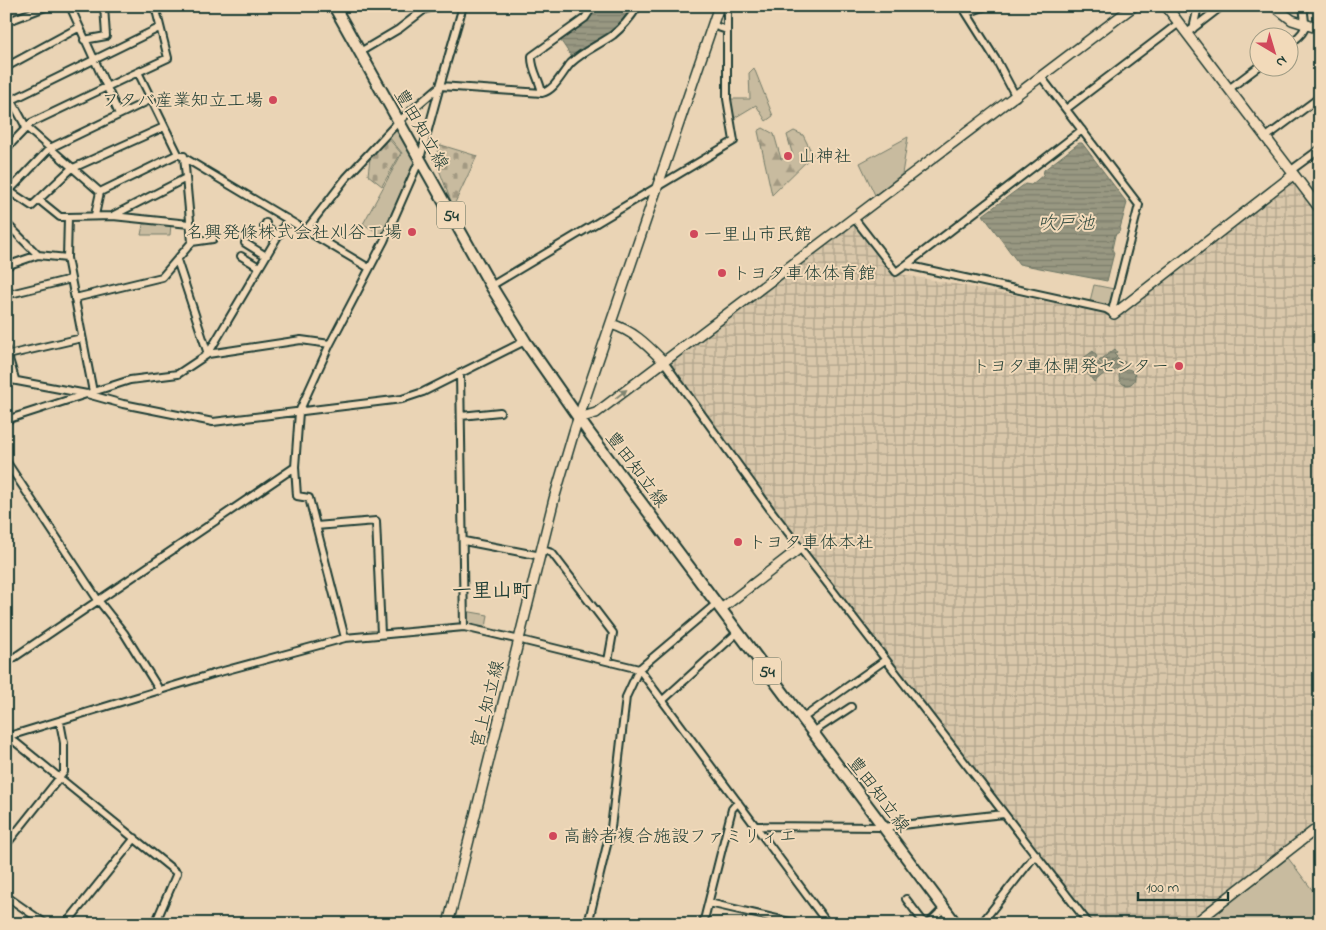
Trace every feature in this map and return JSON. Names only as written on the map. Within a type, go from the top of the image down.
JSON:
[{"type":"main road","name":"豊田知立線","points":[[334,6],[491,286],[525,341],[579,418],[956,924]]},
{"type":"street","points":[[6,22],[48,6]]},
{"type":"street","points":[[70,6],[78,28],[119,114]]},
{"type":"street","points":[[84,40],[106,36],[104,6]]},
{"type":"street","points":[[6,150],[26,127],[168,58],[155,6]]},
{"type":"street","points":[[360,52],[399,29],[424,8],[441,6]]},
{"type":"street","points":[[345,638],[309,498],[297,496],[295,467],[299,412],[330,344],[384,241],[420,159],[463,6]]},
{"type":"street","points":[[542,93],[540,81],[531,65],[532,56],[551,40],[585,18],[593,6]]},
{"type":"street","points":[[306,230],[346,178],[398,122],[440,86],[542,93],[550,91],[573,61],[594,45],[612,36],[629,20],[638,6]]},
{"type":"street","name":"宮上知立線","points":[[453,924],[543,554],[558,500],[558,492],[579,418],[719,6]]},
{"type":"street","points":[[491,286],[734,141],[727,99],[727,6]]},
{"type":"street","points":[[962,6],[1016,97]]},
{"type":"street","points":[[967,13],[986,6]]},
{"type":"street","points":[[579,418],[596,413],[1042,78],[1134,6]]},
{"type":"street","points":[[1166,6],[1179,23],[1190,31],[1228,89],[1320,209]]},
{"type":"street","points":[[1190,31],[1198,6]]},
{"type":"street","points":[[1190,31],[1222,6]]},
{"type":"street","points":[[1274,6],[1292,20],[1320,29]]},
{"type":"street","points":[[1298,38],[1304,33],[1306,26],[1303,6]]},
{"type":"street","points":[[1066,109],[1179,23]]},
{"type":"street","points":[[712,25],[727,30]]},
{"type":"street","points":[[6,67],[78,28]]},
{"type":"street","points":[[6,106],[12,100],[160,28]]},
{"type":"street","points":[[138,72],[164,127],[181,155],[186,178],[192,242]]},
{"type":"street","points":[[1228,89],[1248,74]]},
{"type":"street","points":[[1042,78],[1139,205],[1113,307],[1114,314]]},
{"type":"street","points":[[6,90],[26,127],[100,192]]},
{"type":"street","points":[[1265,138],[1320,97]]},
{"type":"street","points":[[152,99],[50,148],[8,190],[32,206],[70,169],[74,169],[164,127]]},
{"type":"street","points":[[854,218],[896,272],[1082,130]]},
{"type":"street","points":[[1114,314],[1292,173],[1320,148]]},
{"type":"street","points":[[181,155],[369,268]]},
{"type":"street","points":[[100,192],[181,155]]},
{"type":"street","points":[[113,216],[186,178]]},
{"type":"street","points":[[95,215],[100,192]]},
{"type":"street","points":[[39,200],[60,217],[95,215],[190,224]]},
{"type":"street","points":[[68,217],[67,258],[90,393]]},
{"type":"street","points":[[208,354],[288,219]]},
{"type":"street","points":[[6,223],[38,255]]},
{"type":"street","points":[[266,223],[264,226],[279,235]]},
{"type":"street","points":[[75,298],[162,277],[192,242],[213,239]]},
{"type":"street","points":[[245,243],[266,256]]},
{"type":"street","points":[[6,266],[38,255],[67,258]]},
{"type":"street","points":[[241,256],[259,267]]},
{"type":"street","points":[[177,260],[208,354]]},
{"type":"street","points":[[906,265],[1106,309],[1114,314]]},
{"type":"street","points":[[6,284],[8,295],[71,279]]},
{"type":"street","points":[[612,324],[640,337],[664,362],[800,548],[1089,924]]},
{"type":"street","points":[[14,379],[7,352],[82,338]]},
{"type":"street","points":[[6,420],[130,380],[178,374],[208,354],[301,340],[330,344]]},
{"type":"street","points":[[6,379],[90,393],[123,404],[212,422],[258,418],[402,399],[460,374],[525,341]]},
{"type":"street","points":[[460,374],[464,626]]},
{"type":"street","points":[[461,416],[500,412]]},
{"type":"street","points":[[6,461],[98,600],[124,633],[160,691]]},
{"type":"street","points":[[6,663],[295,467]]},
{"type":"street","points":[[316,526],[376,521],[381,634]]},
{"type":"street","points":[[464,541],[543,554],[552,553],[614,634],[608,661]]},
{"type":"street","points":[[588,924],[611,828],[626,697],[639,669],[719,606],[800,548]]},
{"type":"street","points":[[8,737],[345,638],[464,626],[639,669],[828,924]]},
{"type":"street","points":[[663,700],[738,632]]},
{"type":"street","name":"宮上知立線","points":[[448,924],[522,641]]},
{"type":"street","points":[[803,718],[885,660]]},
{"type":"street","points":[[813,732],[850,707]]},
{"type":"street","points":[[6,845],[64,772],[64,743],[60,722]]},
{"type":"street","points":[[8,737],[177,873],[155,924]]},
{"type":"street","points":[[703,924],[732,809],[738,802]]},
{"type":"street","points":[[756,826],[884,827],[1004,814]]},
{"type":"street","points":[[1194,924],[1320,826]]},
{"type":"street","points":[[66,924],[135,838]]},
{"type":"street","points":[[981,924],[1036,854]]},
{"type":"street","points":[[6,896],[46,924]]},
{"type":"street","points":[[906,899],[926,924],[944,908]]},
{"type":"street","points":[[709,902],[799,924]]},
{"type":"shaded area","points":[[1295,180],[1320,213],[1320,820],[1184,924],[1090,924],[682,389],[669,363],[852,223],[889,272],[1117,314]]},
{"type":"green space","points":[[754,68],[773,116],[766,121],[756,105],[731,120],[730,99],[750,99],[749,73]]},
{"type":"green space","points":[[396,128],[415,160],[382,235],[363,224],[402,153],[389,137]]},
{"type":"green space","points":[[763,128],[774,134],[781,159],[793,156],[787,135],[794,131],[803,135],[813,155],[772,195],[758,131]]},
{"type":"green space","points":[[908,137],[902,174],[875,195],[860,163]]},
{"type":"green space","points":[[388,138],[401,153],[382,186],[368,175],[370,158]]},
{"type":"green space","points":[[441,145],[477,156],[453,207],[437,164],[432,160]]},
{"type":"green space","points":[[144,220],[171,224],[170,235],[141,235]]},
{"type":"green space","points":[[1094,285],[1114,289],[1111,306],[1090,301]]},
{"type":"green space","points":[[465,611],[488,615],[486,628],[465,624]]},
{"type":"green space","points":[[1288,858],[1320,900],[1320,924],[1202,924]]},
{"type":"water","points":[[596,6],[632,6],[618,26],[571,56],[559,38],[586,20]]},
{"type":"water","name":"吹戸池","points":[[1079,143],[1082,143],[1127,203],[1119,232],[1115,235],[1112,249],[1114,253],[1107,281],[1019,264],[983,215],[1025,184],[1031,185],[1043,175],[1044,170]]},
{"type":"water","points":[[1115,349],[1117,352],[1114,354],[1117,357],[1105,367],[1102,364],[1109,358],[1102,363],[1099,361]]},
{"type":"water","points":[[1093,351],[1097,357],[1085,366],[1081,360]]},
{"type":"water","points":[[1118,358],[1121,363],[1124,361],[1125,363],[1110,374],[1105,368]]},
{"type":"water","points":[[1098,362],[1103,368],[1097,373],[1104,369],[1106,372],[1094,382],[1086,371]]},
{"type":"water","points":[[1127,369],[1133,371],[1135,377],[1133,383],[1127,385],[1121,383],[1119,377],[1121,371]]},
{"type":"place","name":"フタバ産業知立工場","points":[[273,100]]},
{"type":"place","name":"山神社","points":[[788,156]]},
{"type":"place","name":"名興発條株式会社刈谷工場","points":[[412,232]]},
{"type":"place","name":"一里山市民館","points":[[694,234]]},
{"type":"place","name":"トヨタ車体体育館","points":[[722,273]]},
{"type":"place","name":"トヨタ車体開発センター","points":[[1179,366]]},
{"type":"place","name":"トヨタ車体本社","points":[[738,542]]},
{"type":"place","name":"高齢者複合施設ファミリィエ","points":[[553,836]]},
{"type":"district","name":"一里山町","points":[[492,590]]}]
